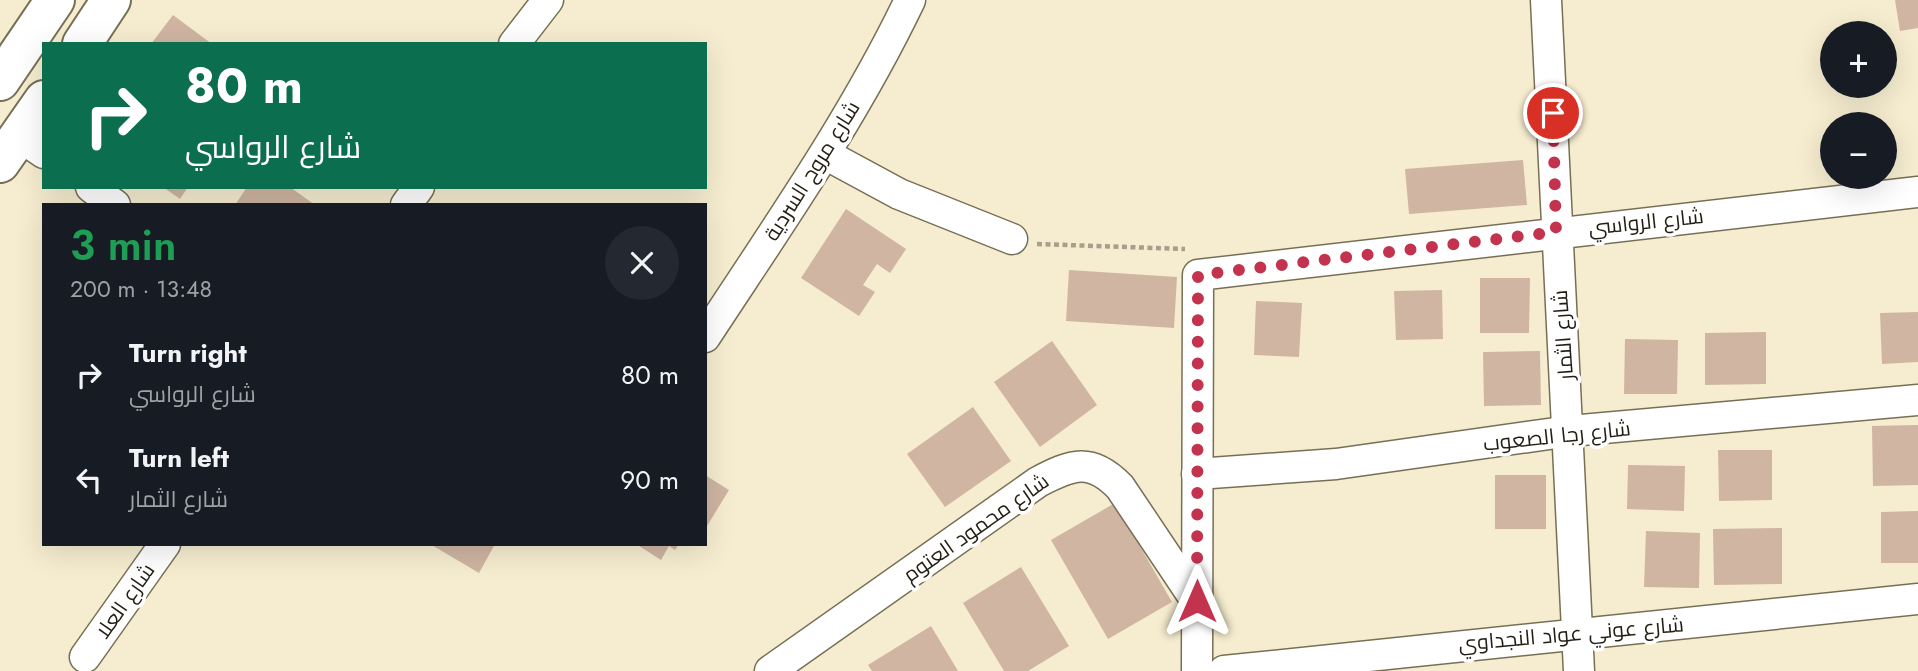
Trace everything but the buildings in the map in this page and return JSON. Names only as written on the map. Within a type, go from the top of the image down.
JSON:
[{"type":"street","points":[[0,81],[55,0]]},
{"type":"street","points":[[83,42],[111,0]]},
{"type":"street","points":[[516,42],[548,0]]},
{"type":"street","name":"شارع مروح السردية","points":[[707,334],[825,154],[876,68],[910,0]]},
{"type":"street","name":"شارع الثمار","points":[[1546,0],[1556,232],[1570,431],[1580,671]]},
{"type":"street","points":[[21,151],[42,104]]},
{"type":"street","points":[[825,154],[899,194],[1012,239]]},
{"type":"street","points":[[94,189],[112,203]]},
{"type":"street","name":"شارع الرواسي","points":[[1198,275],[1918,192]]},
{"type":"street","points":[[1197,671],[1198,275]]},
{"type":"street","name":"شارع رجا الصعوب","points":[[1196,474],[1336,464],[1570,431],[1918,400]]},
{"type":"street","name":"شارع محمود العتوم","points":[[770,671],[1038,482],[1061,470],[1079,466],[1105,471],[1120,487],[1197,601]]},
{"type":"street","name":"شارع العلا","points":[[85,657],[164,546]]},
{"type":"street","name":"شارع عوني عواد النجداوي","points":[[1224,671],[1918,599]]},
{"type":"path","points":[[1012,239],[1074,248],[1189,250],[1197,257],[1198,275]]},
{"type":"route","points":[[1197,601],[1198,275],[1556,232],[1553,113]]}]
